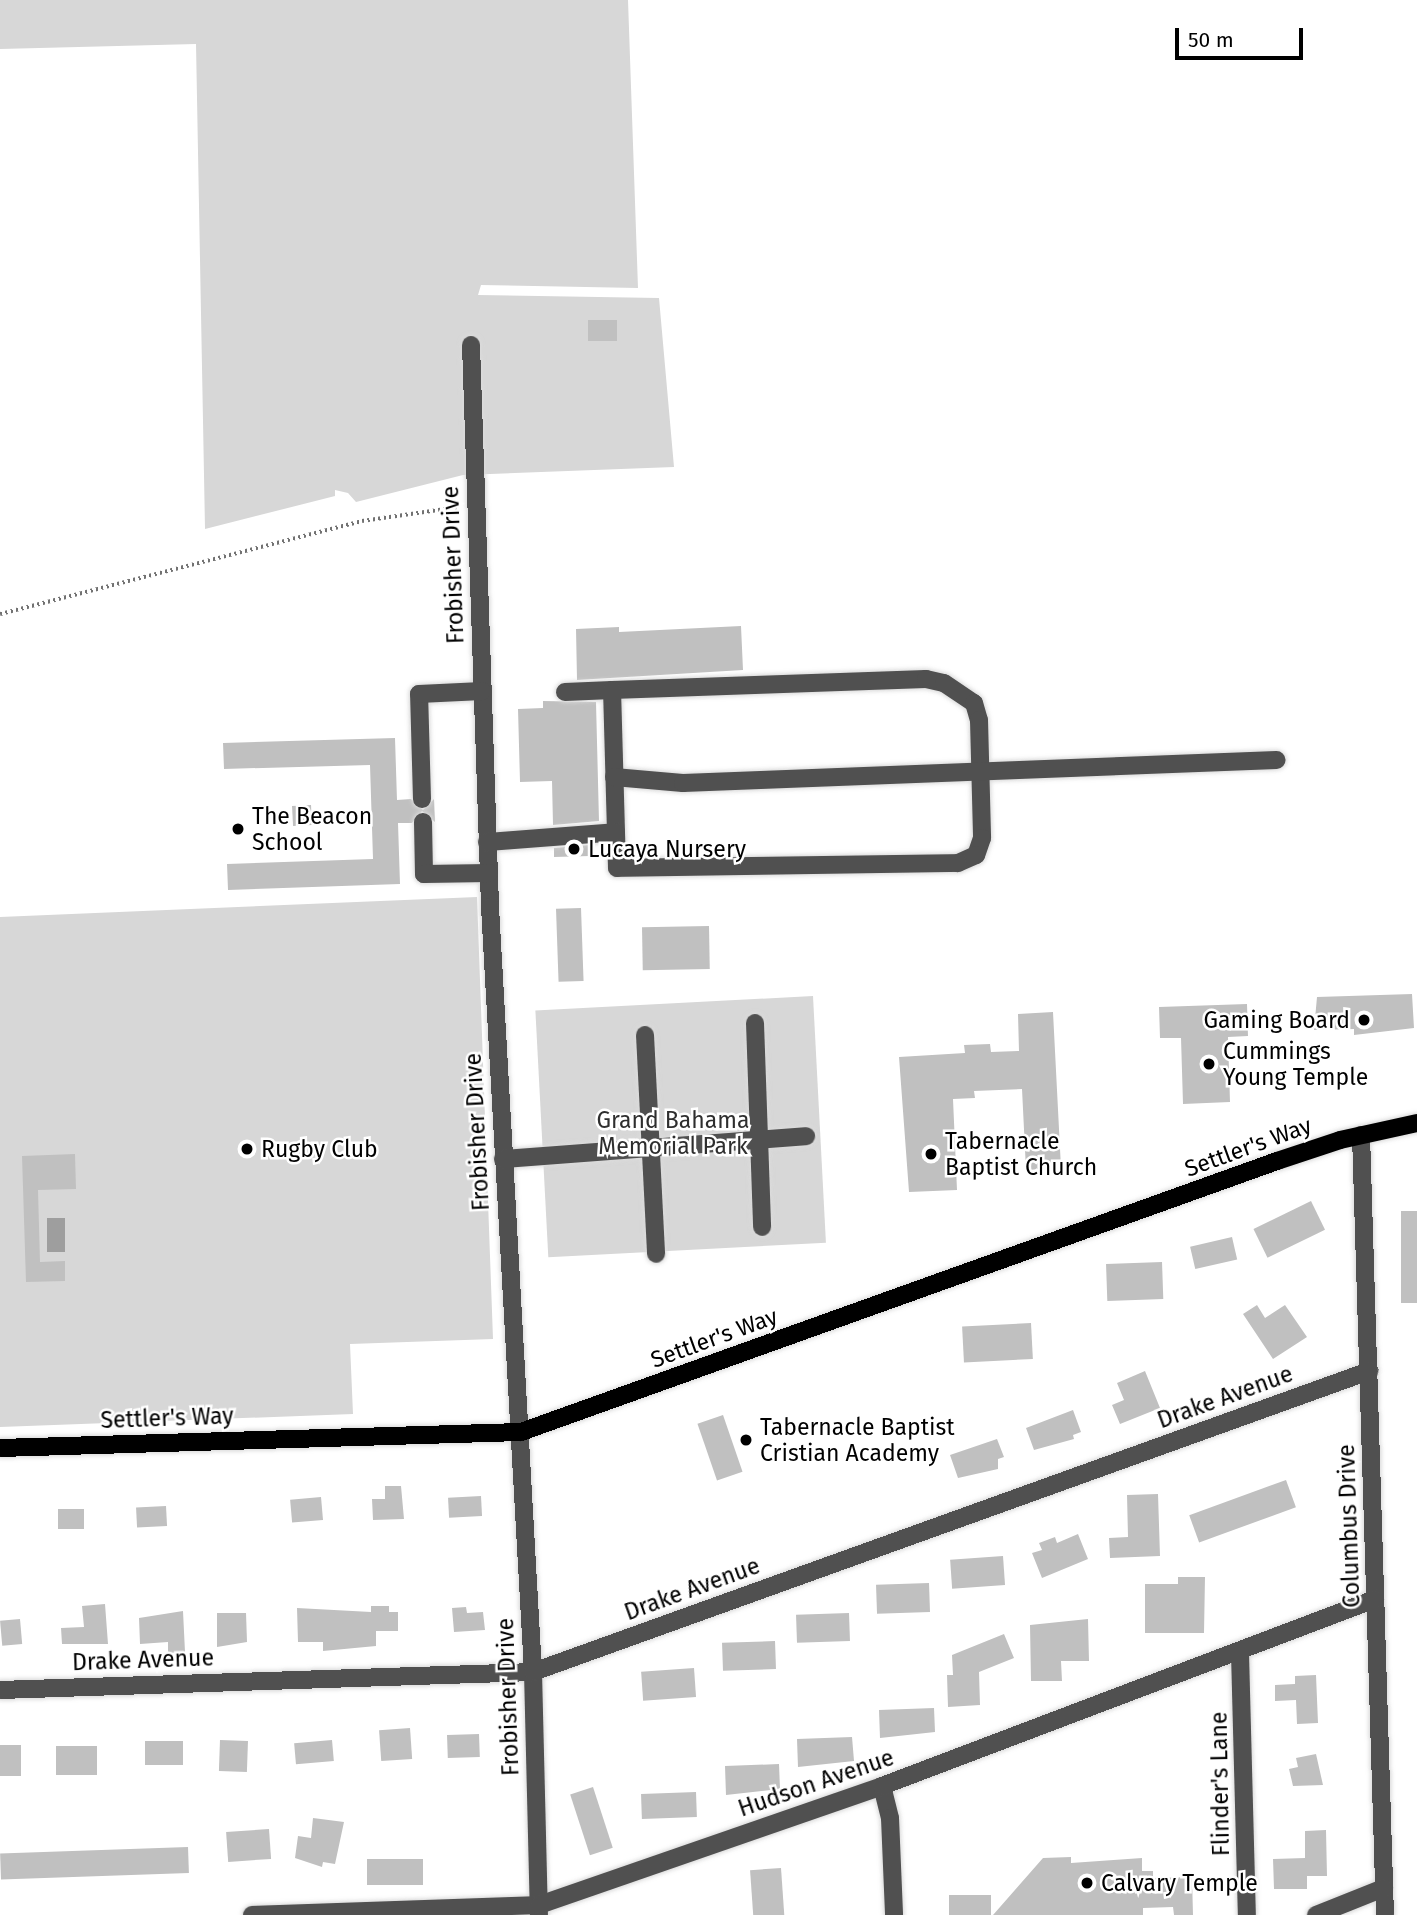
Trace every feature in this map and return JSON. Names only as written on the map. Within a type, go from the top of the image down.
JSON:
[{"type":"main road","name":"Settler's Way","points":[[0,1448],[521,1432],[1277,1161],[1361,1135],[1417,1123]]},
{"type":"street","name":"Frobisher Drive","points":[[471,345],[487,842],[533,1672],[539,1910]]},
{"type":"street","points":[[565,692],[612,690],[926,679],[944,682],[974,703],[979,720],[982,838],[976,855],[958,863],[618,867],[612,690]]},
{"type":"street","points":[[422,799],[419,694],[482,691]]},
{"type":"street","points":[[614,777],[683,783],[981,775],[1277,760]]},
{"type":"street","points":[[423,822],[424,874],[489,873]]},
{"type":"street","points":[[487,842],[616,832]]},
{"type":"street","points":[[755,1023],[762,1227]]},
{"type":"street","points":[[645,1035],[656,1254]]},
{"type":"street","name":"Columbus Drive","points":[[1361,1135],[1385,1915]]},
{"type":"street","points":[[503,1159],[806,1136]]},
{"type":"street","name":"Drake Avenue","points":[[0,1690],[533,1672],[1369,1371]]},
{"type":"street","name":"Hudson Avenue","points":[[252,1915],[539,1910],[1240,1653],[1375,1599]]},
{"type":"street","name":"Flinder's Lane","points":[[1240,1653],[1247,1915]]},
{"type":"street","points":[[882,1786],[890,1818],[894,1915]]},
{"type":"street","points":[[1316,1915],[1384,1888]]},
{"type":"path","points":[[0,614],[362,521],[475,504]]},
{"type":"green space","points":[[0,0],[628,0],[638,288],[481,285],[478,295],[659,298],[674,467],[463,475],[356,502],[348,493],[335,490],[335,496],[205,529],[196,44],[0,49]]},
{"type":"green space","name":"Rugby Club","points":[[477,897],[493,1339],[350,1344],[353,1414],[0,1427],[0,917]]},
{"type":"green space","name":"Grand Bahama Memorial Park","points":[[813,996],[826,1243],[548,1257],[535,1011]]},
{"type":"shaded area","points":[[47,1218],[65,1218],[65,1252],[47,1252]]},
{"type":"building","points":[[588,320],[617,320],[617,341],[588,341]]},
{"type":"building","points":[[741,626],[743,670],[577,680],[576,629],[619,627],[619,632]]},
{"type":"building","points":[[543,701],[596,702],[599,821],[553,825],[552,781],[520,782],[518,709],[543,708]]},
{"type":"building","points":[[395,738],[397,800],[411,799],[423,810],[434,799],[435,822],[422,811],[412,823],[398,823],[400,884],[228,890],[227,864],[373,859],[370,765],[224,769],[223,743]]},
{"type":"building","points":[[311,805],[312,825],[293,826],[292,806]]},
{"type":"building","points":[[589,845],[590,856],[554,857],[554,848]]},
{"type":"building","points":[[581,908],[584,981],[559,982],[556,909]]},
{"type":"building","points":[[709,926],[710,969],[643,970],[642,927]]},
{"type":"building","name":"Gaming Board","points":[[1412,994],[1414,1028],[1354,1035],[1354,1029],[1314,1030],[1317,997]]},
{"type":"building","points":[[1247,1004],[1248,1036],[1228,1037],[1230,1102],[1183,1104],[1181,1038],[1160,1038],[1159,1007]]},
{"type":"building","points":[[1053,1012],[1061,1168],[1026,1170],[1022,1089],[974,1091],[975,1098],[953,1099],[957,1190],[909,1192],[899,1057],[965,1053],[964,1045],[990,1044],[991,1052],[1019,1051],[1018,1014]]},
{"type":"building","points":[[75,1154],[76,1189],[38,1190],[40,1262],[65,1261],[65,1281],[26,1282],[22,1156]]},
{"type":"building","points":[[1311,1201],[1325,1230],[1268,1258],[1253,1229]]},
{"type":"building","points":[[1401,1211],[1417,1211],[1417,1303],[1401,1303]]},
{"type":"building","points":[[1232,1237],[1237,1259],[1195,1269],[1190,1247]]},
{"type":"building","points":[[1162,1262],[1163,1299],[1107,1301],[1106,1264]]},
{"type":"building","points":[[1257,1305],[1265,1318],[1285,1305],[1307,1337],[1273,1359],[1243,1314]]},
{"type":"building","points":[[1031,1323],[1033,1359],[964,1363],[962,1327]]},
{"type":"building","points":[[1145,1371],[1160,1408],[1120,1424],[1112,1405],[1124,1400],[1117,1383]]},
{"type":"building","points":[[1073,1410],[1081,1432],[1073,1435],[1074,1439],[1034,1450],[1026,1428]]},
{"type":"building","points":[[723,1415],[743,1472],[717,1481],[697,1424]]},
{"type":"building","points":[[997,1439],[1004,1457],[998,1459],[998,1469],[958,1478],[950,1455]]},
{"type":"building","points":[[1286,1480],[1296,1507],[1199,1542],[1189,1515]]},
{"type":"building","points":[[385,1486],[401,1486],[404,1519],[373,1520],[372,1499],[385,1499]]},
{"type":"building","points":[[1158,1494],[1160,1556],[1110,1558],[1109,1538],[1128,1537],[1127,1495]]},
{"type":"building","points":[[481,1496],[482,1516],[449,1518],[448,1498]]},
{"type":"building","points":[[321,1497],[323,1520],[292,1523],[290,1500]]},
{"type":"building","points":[[166,1506],[167,1526],[137,1528],[136,1508]]},
{"type":"building","points":[[58,1509],[84,1509],[84,1529],[58,1529]]},
{"type":"building","points":[[1078,1534],[1088,1559],[1042,1578],[1032,1553],[1042,1550],[1039,1543],[1055,1537],[1057,1543]]},
{"type":"building","points":[[1003,1556],[1005,1585],[952,1589],[950,1560]]},
{"type":"building","points":[[1178,1577],[1205,1577],[1204,1633],[1145,1633],[1145,1584],[1178,1584]]},
{"type":"building","points":[[929,1583],[930,1612],[877,1614],[876,1585]]},
{"type":"building","points":[[105,1604],[108,1644],[62,1644],[61,1628],[84,1627],[82,1606]]},
{"type":"building","points":[[371,1606],[389,1606],[389,1612],[398,1612],[398,1631],[376,1631],[376,1646],[323,1651],[323,1642],[298,1642],[297,1608],[371,1612]]},
{"type":"building","points":[[466,1607],[467,1613],[483,1612],[485,1630],[454,1632],[452,1608]]},
{"type":"building","points":[[183,1611],[185,1652],[168,1653],[168,1642],[140,1644],[139,1618]]},
{"type":"building","points":[[217,1613],[246,1613],[247,1642],[217,1647]]},
{"type":"building","points":[[849,1613],[850,1641],[797,1643],[796,1615]]},
{"type":"building","points":[[20,1619],[22,1644],[2,1646],[0,1621]]},
{"type":"building","points":[[1088,1619],[1089,1661],[1061,1661],[1062,1681],[1031,1681],[1030,1625]]},
{"type":"building","points":[[1004,1634],[1014,1658],[979,1672],[980,1705],[948,1707],[947,1675],[953,1675],[952,1655]]},
{"type":"building","points":[[775,1641],[776,1669],[723,1671],[722,1643]]},
{"type":"building","points":[[694,1668],[696,1697],[643,1701],[641,1672]]},
{"type":"building","points":[[1316,1675],[1318,1723],[1297,1724],[1296,1700],[1275,1701],[1275,1685],[1295,1684],[1295,1676]]},
{"type":"building","points":[[934,1708],[935,1732],[880,1738],[879,1710]]},
{"type":"building","points":[[410,1728],[412,1759],[381,1761],[379,1730]]},
{"type":"building","points":[[479,1734],[480,1757],[448,1758],[447,1735]]},
{"type":"building","points":[[852,1737],[854,1761],[798,1767],[797,1739]]},
{"type":"building","points":[[220,1740],[248,1741],[247,1772],[219,1771]]},
{"type":"building","points":[[332,1740],[334,1761],[296,1764],[294,1743]]},
{"type":"building","points":[[145,1741],[183,1741],[183,1765],[145,1765]]},
{"type":"building","points":[[0,1745],[21,1745],[21,1776],[0,1776]]},
{"type":"building","points":[[56,1746],[97,1746],[97,1775],[56,1775]]},
{"type":"building","points":[[1316,1754],[1323,1785],[1293,1786],[1289,1769],[1298,1767],[1296,1758]]},
{"type":"building","points":[[779,1764],[780,1789],[726,1795],[725,1766]]},
{"type":"building","points":[[593,1787],[613,1848],[590,1855],[570,1794]]},
{"type":"building","points":[[696,1792],[697,1817],[642,1819],[641,1794]]},
{"type":"building","points":[[313,1818],[344,1822],[335,1864],[323,1862],[322,1867],[295,1858],[298,1836],[311,1838]]},
{"type":"building","points":[[269,1829],[271,1859],[228,1862],[226,1832]]},
{"type":"building","points":[[1326,1830],[1327,1876],[1307,1876],[1307,1889],[1274,1889],[1273,1859],[1305,1858],[1305,1831]]},
{"type":"building","points":[[188,1847],[189,1873],[1,1880],[0,1854]]},
{"type":"building","name":"Calvary Temple","points":[[1071,1857],[1071,1863],[1142,1858],[1142,1871],[1153,1871],[1153,1878],[1192,1877],[1193,1915],[1174,1915],[1173,1907],[1143,1908],[1143,1915],[993,1915],[1043,1858]]},
{"type":"building","points":[[367,1859],[423,1859],[423,1885],[367,1885]]},
{"type":"building","points":[[781,1868],[784,1915],[753,1915],[750,1870]]},
{"type":"building","points":[[949,1895],[991,1895],[991,1915],[949,1915]]},
{"type":"place","name":"The Beacon School","points":[[238,829]]},
{"type":"place","name":"Lucaya Nursery","points":[[574,849]]},
{"type":"place","name":"Gaming Board","points":[[1364,1020]]},
{"type":"place","name":"Cummings Young Temple","points":[[1209,1064]]},
{"type":"place","name":"Rugby Club","points":[[247,1149]]},
{"type":"place","name":"Tabernacle Baptist Church","points":[[931,1154]]},
{"type":"place","name":"Tabernacle Baptist Cristian Academy","points":[[746,1440]]},
{"type":"place","name":"Calvary Temple","points":[[1087,1883]]}]
